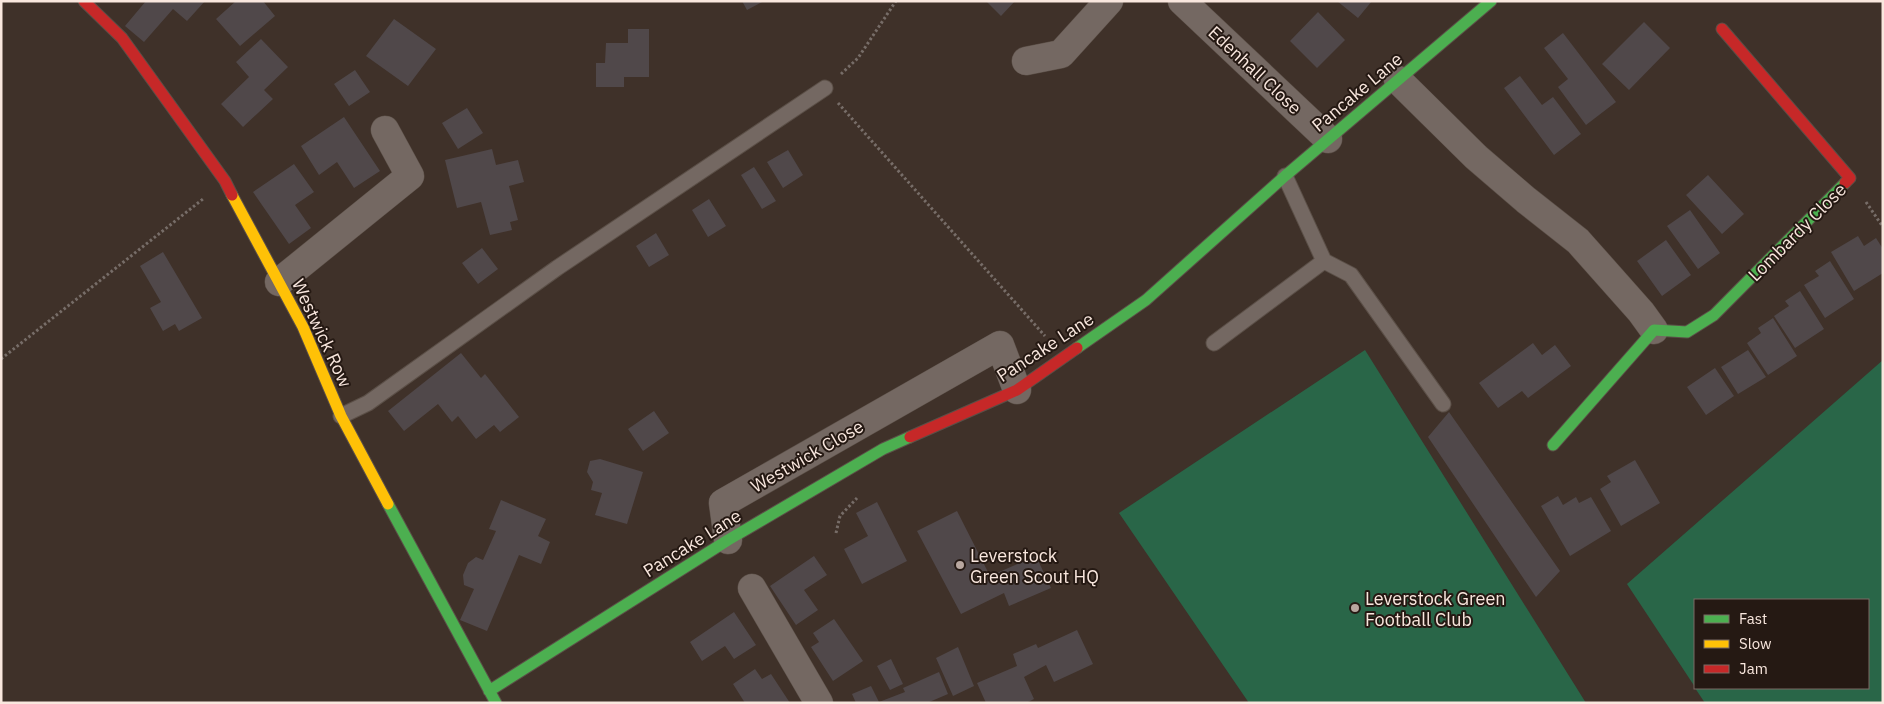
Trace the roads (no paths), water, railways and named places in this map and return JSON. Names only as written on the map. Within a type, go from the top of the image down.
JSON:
[{"type":"street","name":"Westwick Row","points":[[84,1],[122,38],[225,181],[304,327],[341,416],[496,703]]},
{"type":"street","points":[[1026,61],[1061,54],[1109,1]]},
{"type":"street","name":"Edenhall Close","points":[[1182,1],[1328,139]]},
{"type":"street","name":"Pancake Lane","points":[[488,691],[728,540],[883,449],[1017,390],[1146,300],[1284,176],[1491,1]]},
{"type":"street","name":"Lombardy Close","points":[[1654,330],[1687,332],[1714,315],[1850,178],[1722,29]]},
{"type":"street","points":[[1398,80],[1476,157],[1578,241],[1641,312],[1654,330],[1553,445]]},
{"type":"street","points":[[279,282],[410,176],[385,130]]},
{"type":"street","name":"Westwick Close","points":[[728,540],[723,503],[1000,345],[1017,390]]},
{"type":"street","name":"Westwick Close","points":[[870,420],[883,449]]},
{"type":"street","points":[[752,588],[819,703]]},
{"type":"lane","points":[[341,416],[368,403],[557,268],[825,88]]},
{"type":"lane","points":[[1284,176],[1324,261],[1351,275],[1444,404]]},
{"type":"lane","points":[[1214,343],[1324,261]]},
{"type":"place","name":"Leverstock Green Scout HQ","points":[[960,565]]},
{"type":"place","name":"Leverstock Green Football Club","points":[[1355,608]]}]
